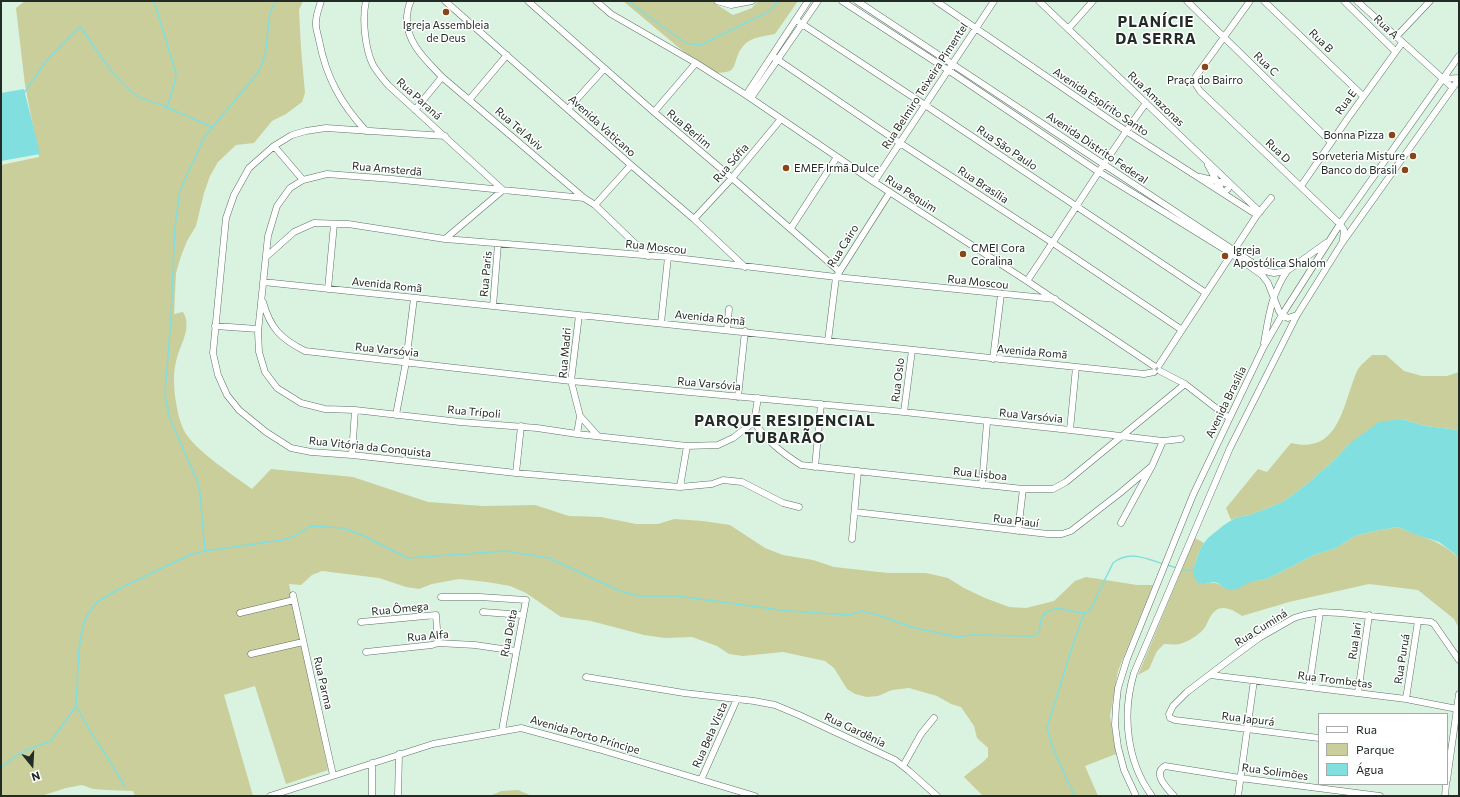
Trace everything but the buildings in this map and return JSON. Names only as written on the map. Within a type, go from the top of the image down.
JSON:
[{"type":"street","points":[[321,1],[316,22],[321,52],[330,80],[343,103],[366,131]]},
{"type":"street","name":"Rua Paraná","points":[[366,1],[364,9],[365,37],[373,65],[388,85],[503,190]]},
{"type":"street","name":"Rua Tel Aviv","points":[[410,1],[408,5],[407,20],[410,34],[422,57],[442,77],[595,206],[648,256]]},
{"type":"street","name":"Avenida Vaticano","points":[[445,1],[694,219],[745,267]]},
{"type":"street","name":"Rua Berlim","points":[[529,1],[604,69],[791,228],[837,274]]},
{"type":"street","name":"Rua Pequim","points":[[596,1],[611,14],[696,62],[748,96],[874,182],[1055,299],[1157,368],[1185,384],[1229,418]]},
{"type":"street","points":[[717,1],[731,5],[752,1]]},
{"type":"street","points":[[775,58],[808,1]]},
{"type":"street","points":[[748,96],[775,58],[803,24],[818,1]]},
{"type":"street","name":"Avenida Distrito Federal","points":[[842,1],[948,70],[1099,172],[1265,271],[1274,273],[1287,271]]},
{"type":"street","name":"Avenida Distrito Federal","points":[[857,1],[1233,252],[1262,275],[1268,283],[1282,315]]},
{"type":"street","name":"Avenida Espírito Santo","points":[[936,1],[1126,131],[1194,175],[1259,214]]},
{"type":"street","name":"Rua Belmiro Teixeira Pimentel","points":[[874,182],[994,1]]},
{"type":"street","name":"Rua Amazonas","points":[[1039,1],[1204,158],[1259,214]]},
{"type":"street","points":[[1068,29],[1093,1]]},
{"type":"street","name":"Rua C","points":[[1187,1],[1331,142]]},
{"type":"street","points":[[1224,37],[1250,1]]},
{"type":"street","name":"Rua B","points":[[1264,1],[1363,96]]},
{"type":"street","name":"Rua A","points":[[1344,1],[1396,51]]},
{"type":"street","points":[[1358,1],[1452,88]]},
{"type":"street","points":[[1396,37],[1430,1]]},
{"type":"street","name":"Rua São Paulo","points":[[796,20],[1206,293]]},
{"type":"street","name":"Rua D","points":[[1224,37],[1196,76],[1195,83],[1200,91],[1340,224]]},
{"type":"street","name":"Rua E","points":[[1300,186],[1402,43]]},
{"type":"street","points":[[469,100],[507,55]]},
{"type":"street","name":"Avenida Brasília","points":[[1136,796],[1120,758],[1115,725],[1116,706],[1122,674],[1193,494],[1263,348],[1282,315],[1340,224],[1459,56]]},
{"type":"street","name":"Rua Brasília","points":[[775,58],[900,143],[1053,243],[1182,330]]},
{"type":"street","points":[[654,112],[696,62]]},
{"type":"street","points":[[568,109],[604,69]]},
{"type":"street","points":[[415,110],[442,77]]},
{"type":"street","points":[[1442,79],[1459,78]]},
{"type":"street","points":[[1152,796],[1140,776],[1127,725],[1127,706],[1134,673],[1230,448],[1297,315],[1342,243],[1459,78]]},
{"type":"street","points":[[1027,281],[1077,207],[1103,164],[1146,103]]},
{"type":"street","name":"Rua Sófia","points":[[694,219],[732,178],[781,119]]},
{"type":"street","name":"Rua Vitória da Conquista","points":[[445,136],[326,128],[306,131],[292,135],[274,146],[249,168],[234,195],[226,218],[213,353],[218,375],[227,395],[239,410],[266,432],[291,448],[311,452],[516,473],[680,487],[712,484],[723,480],[742,482],[783,503],[799,507]]},
{"type":"street","points":[[274,146],[303,180]]},
{"type":"street","points":[[791,228],[837,157]]},
{"type":"street","points":[[1194,175],[1216,181],[1229,184],[1228,189],[1223,193],[1216,181],[1204,158]]},
{"type":"street","points":[[595,206],[631,165]]},
{"type":"street","name":"Rua Amsterdã","points":[[263,282],[268,236],[277,206],[290,188],[303,180],[327,174],[584,198]]},
{"type":"street","points":[[444,239],[503,190]]},
{"type":"street","name":"Rua Cairo","points":[[828,341],[837,274],[890,192]]},
{"type":"street","points":[[1157,368],[1233,252],[1271,198]]},
{"type":"street","name":"Rua Moscou","points":[[266,257],[294,232],[314,223],[348,224],[444,239],[837,274],[1055,299]]},
{"type":"street","points":[[328,289],[334,224]]},
{"type":"street","points":[[1340,224],[1344,232],[1342,243]]},
{"type":"street","points":[[1263,348],[1273,297],[1280,282],[1287,271],[1329,241]]},
{"type":"street","name":"Rua Paris","points":[[493,306],[498,244]]},
{"type":"street","points":[[661,323],[668,258]]},
{"type":"street","name":"Avenida Romã","points":[[263,282],[745,331],[993,359],[1144,374],[1157,368]]},
{"type":"street","name":"Rua Trípoli","points":[[263,282],[258,329],[259,352],[265,372],[277,388],[301,403],[325,409],[355,410],[460,422],[521,426],[577,434],[687,446],[718,445],[733,438],[754,422]]},
{"type":"street","points":[[993,359],[1001,294]]},
{"type":"street","points":[[396,415],[406,362],[414,298]]},
{"type":"street","name":"Rua Varsóvia","points":[[262,299],[269,318],[278,333],[286,340],[305,351],[571,381],[904,412],[1162,441],[1181,439]]},
{"type":"street","points":[[727,330],[729,309]]},
{"type":"street","name":"Rua Madri","points":[[577,434],[580,416],[571,381],[579,315]]},
{"type":"street","points":[[1282,315],[1288,318],[1297,315]]},
{"type":"street","points":[[215,326],[258,329]]},
{"type":"street","points":[[738,397],[745,331]]},
{"type":"street","name":"Rua Oslo","points":[[904,412],[912,350]]},
{"type":"street","points":[[1070,430],[1076,367]]},
{"type":"street","name":"Rua Lisboa","points":[[754,422],[772,444],[785,456],[801,465],[982,485],[1047,490],[1058,487],[1066,482],[1185,384]]},
{"type":"street","points":[[754,422],[758,398]]},
{"type":"street","points":[[815,467],[821,404]]},
{"type":"street","points":[[352,455],[355,410]]},
{"type":"street","name":"Rua Madri","points":[[580,416],[598,436]]},
{"type":"street","points":[[982,485],[987,422]]},
{"type":"street","points":[[516,473],[521,426]]},
{"type":"street","points":[[1121,523],[1152,466],[1162,441]]},
{"type":"street","points":[[680,487],[687,446]]},
{"type":"street","name":"Rua Piauí","points":[[855,512],[1048,534],[1066,533],[1120,493],[1152,466]]},
{"type":"street","points":[[852,538],[858,471]]},
{"type":"street","points":[[1018,531],[1023,489]]},
{"type":"street","name":"Rua Delta","points":[[441,597],[480,597],[526,600],[502,730]]},
{"type":"street","name":"Rua Parma","points":[[240,613],[294,598],[333,776]]},
{"type":"street","points":[[483,612],[523,615]]},
{"type":"street","points":[[1308,687],[1320,612]]},
{"type":"street","name":"Rua Cuminá","points":[[1175,720],[1170,716],[1172,706],[1180,698],[1240,652],[1283,624],[1304,615],[1320,612],[1369,615],[1430,622],[1434,624],[1459,660]]},
{"type":"street","name":"Rua Ômega","points":[[361,622],[436,615],[438,643]]},
{"type":"street","name":"Rua Jari","points":[[1358,693],[1369,615]]},
{"type":"street","name":"Rua Puruá","points":[[1406,700],[1418,621]]},
{"type":"street","points":[[251,654],[303,642]]},
{"type":"street","name":"Rua Alfa","points":[[366,652],[432,645],[438,643],[475,644],[516,651]]},
{"type":"street","name":"Rua Trombetas","points":[[1210,675],[1358,693],[1457,709]]},
{"type":"street","points":[[586,677],[684,693],[737,699]]},
{"type":"street","points":[[1238,796],[1254,680]]},
{"type":"street","points":[[1448,756],[1459,694]]},
{"type":"street","name":"Rua Gardênia","points":[[737,699],[775,705],[895,760],[937,796]]},
{"type":"street","name":"Rua Bela Vista","points":[[701,780],[737,699]]},
{"type":"street","points":[[903,766],[921,734],[934,718]]},
{"type":"street","name":"Rua Japurá","points":[[1175,720],[1318,738]]},
{"type":"street","name":"Avenida Porto Príncipe","points":[[270,796],[433,744],[502,730],[521,728],[598,749],[755,796]]},
{"type":"street","points":[[398,796],[399,754]]},
{"type":"street","points":[[372,763],[372,796]]},
{"type":"street","name":"Rua Solimões","points":[[1174,796],[1160,776],[1161,770],[1165,766],[1240,778],[1380,796]]},
{"type":"street","points":[[1445,796],[1446,785]]},
{"type":"green space","points":[[25,1],[303,1],[299,10],[305,93],[302,102],[286,114],[272,121],[254,143],[236,145],[218,162],[210,176],[196,226],[187,241],[176,273],[174,314],[183,312],[187,324],[174,370],[175,396],[179,415],[186,434],[199,449],[226,470],[252,489],[271,469],[353,477],[428,502],[483,506],[535,505],[569,516],[601,517],[636,524],[658,524],[674,519],[730,525],[765,548],[783,555],[813,560],[834,567],[888,573],[926,573],[948,578],[985,598],[1009,607],[1026,608],[1054,601],[1075,581],[1086,577],[1137,585],[1153,585],[1118,671],[1110,716],[1116,754],[1085,766],[1098,796],[983,796],[964,777],[988,757],[988,748],[977,738],[974,726],[961,707],[951,704],[937,696],[909,688],[892,690],[878,696],[867,697],[855,694],[847,689],[834,668],[825,661],[783,652],[743,656],[729,654],[717,646],[692,637],[665,638],[644,635],[591,621],[561,617],[526,593],[510,586],[459,579],[432,584],[419,589],[406,587],[379,578],[322,571],[312,575],[301,585],[289,584],[328,770],[286,784],[255,686],[224,695],[253,796],[135,796],[133,791],[93,789],[82,785],[66,788],[41,796],[1,796],[1,165],[39,157],[25,85],[16,8]]},
{"type":"green space","points":[[623,1],[711,1],[733,15],[752,8],[758,1],[798,1],[775,34],[759,37],[745,44],[731,70],[720,73],[708,72]]},
{"type":"green space","points":[[1372,355],[1386,355],[1404,371],[1422,376],[1447,376],[1459,372],[1459,430],[1426,426],[1401,419],[1349,444],[1332,462],[1306,485],[1281,503],[1231,520],[1226,508],[1258,469],[1267,472],[1291,443],[1307,445],[1320,441],[1330,434],[1343,411],[1357,371]]},
{"type":"green space","points":[[1398,527],[1446,547],[1459,559],[1459,628],[1454,619],[1418,590],[1369,584],[1289,602],[1242,616],[1229,609],[1220,608],[1216,610],[1209,619],[1204,629],[1194,637],[1180,644],[1164,644],[1157,651],[1149,669],[1138,675],[1195,538],[1204,543],[1201,547],[1193,569],[1206,584],[1215,583],[1223,587],[1269,578],[1314,555],[1336,548],[1355,536]]},
{"type":"green space","points":[[518,790],[532,796],[490,796],[501,791]]},
{"type":"water","points":[[24,89],[40,154],[1,161],[1,93]]},
{"type":"water","points":[[1401,419],[1426,426],[1459,430],[1459,559],[1454,553],[1439,542],[1398,527],[1355,536],[1336,548],[1314,555],[1269,578],[1250,582],[1237,589],[1229,590],[1218,583],[1213,582],[1206,584],[1198,583],[1194,576],[1193,569],[1201,547],[1208,538],[1224,525],[1235,518],[1249,515],[1281,503],[1306,485],[1332,462],[1349,444],[1379,422]]},
{"type":"waterway","points":[[154,1],[176,73],[167,108]]},
{"type":"waterway","points":[[205,551],[198,483],[170,419],[165,395],[171,317],[175,227],[180,190],[205,136],[258,73],[265,56],[270,13],[276,1]]},
{"type":"waterway","points":[[628,1],[686,43],[700,45],[766,13],[772,9],[778,1]]},
{"type":"waterway","points":[[24,93],[47,60],[80,26],[118,79],[133,93],[212,127]]},
{"type":"waterway","points":[[1,768],[12,758],[29,749],[51,741],[76,706],[79,648],[83,627],[86,617],[97,602],[119,589],[189,555],[205,551],[282,540],[295,536],[310,526],[343,528],[364,536],[407,558],[506,551],[549,558],[620,591],[638,596],[676,596],[789,611],[849,615],[862,611],[911,627],[956,637],[971,635],[1034,636],[1039,632],[1042,616],[1048,611],[1054,609],[1064,609],[1079,613],[1089,612],[1113,563],[1119,559],[1138,556],[1163,564]]},
{"type":"waterway","points":[[1167,565],[1177,568]]},
{"type":"waterway","points":[[1180,569],[1194,569]]},
{"type":"waterway","points":[[1075,796],[1052,746],[1047,728],[1084,614]]},
{"type":"waterway","points":[[76,706],[125,787]]},
{"type":"place","name":"Igreja Assembleia de Deus","points":[[446,12]]},
{"type":"place","name":"Praça do Bairro","points":[[1205,67]]},
{"type":"place","name":"Bonna Pizza","points":[[1392,135]]},
{"type":"place","name":"Sorveteria Misture","points":[[1413,156]]},
{"type":"place","name":"EMEF Irmã Dulce","points":[[786,168]]},
{"type":"place","name":"Banco do Brasil","points":[[1405,170]]},
{"type":"place","name":"CMEI Cora Coralina","points":[[963,254]]},
{"type":"place","name":"Igreja Apostólica Shalom","points":[[1225,256]]},
{"type":"district","name":"PLANÍCIE DA SERRA","points":[[1156,30]]},
{"type":"district","name":"PARQUE RESIDENCIAL TUBARÃO","points":[[785,430]]}]
